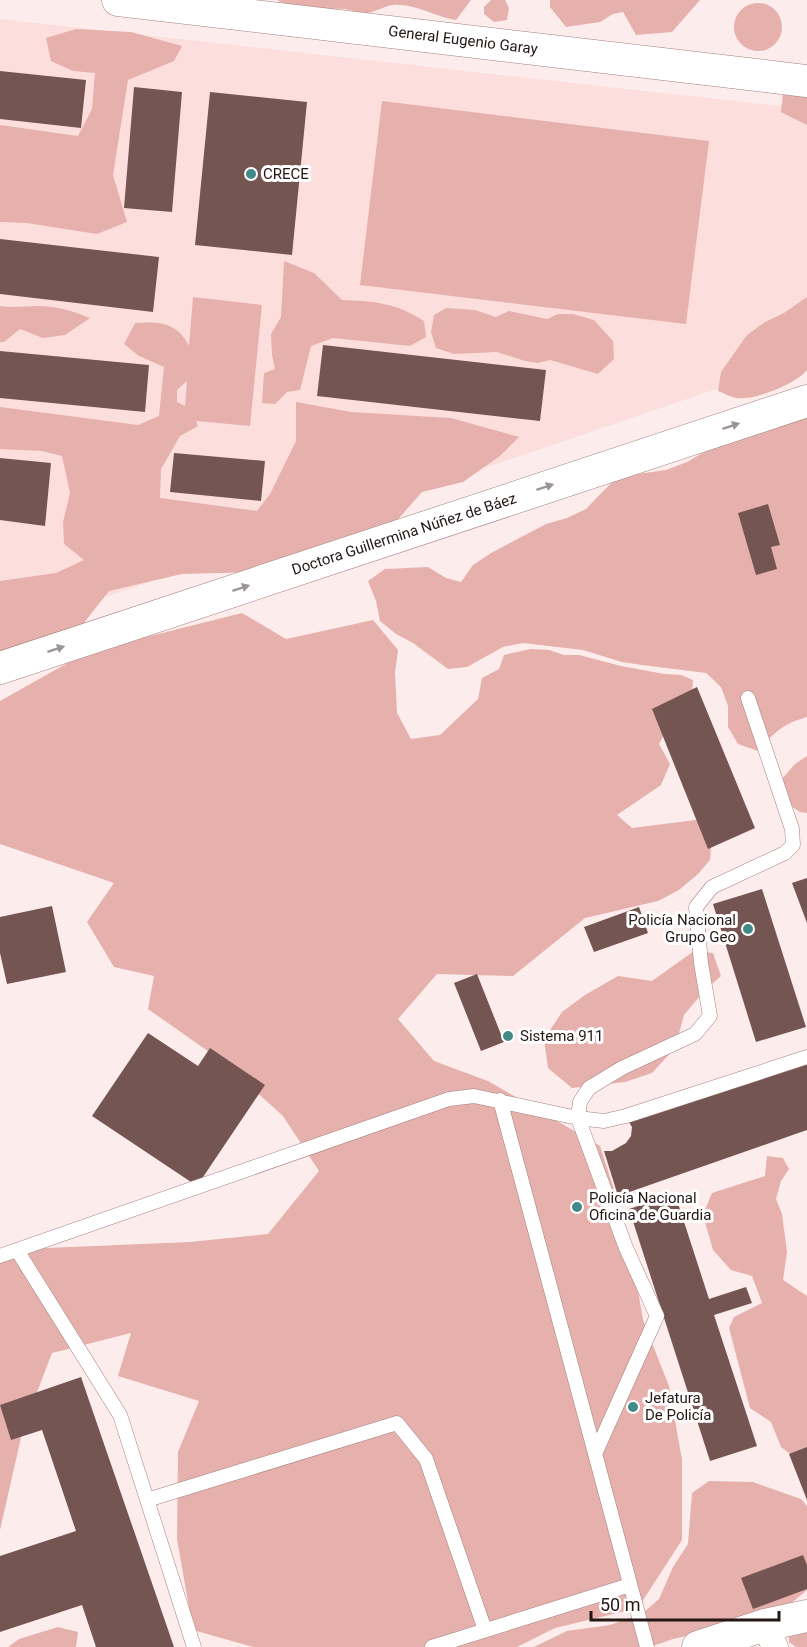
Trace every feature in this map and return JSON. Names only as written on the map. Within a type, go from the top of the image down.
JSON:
[{"type":"street","name":"General Eugenio Garay","points":[[118,0],[214,5],[807,81]]},
{"type":"street","name":"Doctora Guillermina Núñez de Báez","points":[[0,668],[807,401]]},
{"type":"street","points":[[698,1647],[770,1636],[807,1616]]},
{"type":"lane","points":[[595,1454],[657,1316],[626,1248],[578,1118],[580,1102],[590,1088],[622,1068],[695,1034],[710,1016],[701,963],[696,907],[712,887],[785,853],[793,845],[792,830],[748,698]]},
{"type":"lane","points":[[0,1256],[449,1099],[474,1096],[578,1118],[604,1121],[807,1058]]},
{"type":"lane","points":[[500,1100],[647,1647]]},
{"type":"lane","points":[[17,1250],[120,1415],[194,1647]]},
{"type":"lane","points":[[147,1500],[397,1423],[426,1459],[485,1630]]},
{"type":"lane","points":[[432,1647],[630,1585]]},
{"type":"shaded area","points":[[277,0],[471,0],[456,20],[401,5],[361,13],[344,9],[293,7]]},
{"type":"shaded area","points":[[491,0],[505,0],[509,8],[507,20],[494,22],[484,14],[484,7]]},
{"type":"shaded area","points":[[550,0],[700,0],[672,32],[636,35],[623,12],[613,14],[600,22],[566,27],[550,7]]},
{"type":"shaded area","points":[[758,3],[775,10],[782,27],[775,44],[758,51],[741,44],[734,27],[741,10]]},
{"type":"shaded area","points":[[0,19],[807,109],[807,358],[0,633]]},
{"type":"shaded area","points":[[76,29],[131,32],[182,46],[174,61],[128,80],[113,175],[127,222],[97,234],[27,223],[0,222],[0,125],[78,136],[92,109],[95,73],[73,71],[51,61],[46,38]]},
{"type":"shaded area","points":[[783,93],[807,93],[807,125],[781,112]]},
{"type":"shaded area","points":[[382,101],[709,141],[686,324],[360,285]]},
{"type":"shaded area","points":[[284,261],[314,273],[342,300],[385,304],[414,315],[424,321],[426,337],[410,346],[333,338],[311,346],[300,390],[287,392],[275,404],[262,403],[264,373],[275,369],[271,334],[281,317]]},
{"type":"shaded area","points":[[193,297],[262,305],[250,426],[196,421],[198,426],[180,436],[161,469],[160,498],[257,511],[270,494],[296,441],[296,402],[351,412],[451,418],[519,437],[500,456],[463,482],[422,492],[364,558],[298,571],[182,574],[109,591],[72,638],[0,669],[0,581],[56,573],[84,560],[64,544],[63,522],[70,493],[62,456],[42,451],[0,449],[0,407],[138,425],[159,416],[164,367],[139,356],[124,344],[135,323],[167,325],[179,332],[189,346]],"holes":[[[187,381],[185,406],[177,402],[177,390]]]},
{"type":"shaded area","points":[[807,297],[807,370],[784,386],[753,397],[736,398],[718,391],[721,372],[747,335]]},
{"type":"shaded area","points":[[0,306],[52,307],[90,318],[65,335],[43,338],[20,329],[4,342],[0,342]]},
{"type":"shaded area","points":[[446,308],[475,310],[496,317],[509,311],[547,319],[558,314],[573,314],[594,320],[613,341],[614,359],[598,374],[550,360],[538,363],[497,352],[454,354],[436,348],[431,332],[434,315]]},
{"type":"shaded area","points":[[807,415],[807,717],[780,730],[758,751],[738,744],[728,727],[728,706],[721,687],[706,673],[622,662],[583,650],[523,643],[503,647],[467,667],[448,669],[380,621],[376,601],[368,581],[385,569],[428,567],[446,578],[461,582],[473,565],[491,553],[546,524],[586,509],[617,477],[666,470],[687,462],[725,440]]},
{"type":"shaded area","points":[[242,613],[286,639],[373,620],[398,650],[395,673],[397,713],[411,739],[440,735],[478,699],[482,678],[499,669],[504,655],[531,649],[549,650],[564,655],[579,655],[621,666],[681,675],[693,680],[692,695],[680,704],[659,744],[670,764],[661,785],[617,815],[632,828],[696,820],[712,834],[710,860],[698,874],[679,890],[658,901],[585,918],[513,976],[437,974],[398,1019],[434,1061],[488,1081],[600,1146],[628,1233],[643,1320],[669,1386],[682,1460],[682,1540],[638,1608],[555,1628],[517,1647],[253,1647],[193,1630],[177,1539],[178,1452],[199,1401],[118,1376],[131,1333],[52,1353],[23,1429],[0,1530],[0,1248],[190,1242],[268,1234],[319,1171],[283,1116],[222,1061],[148,1009],[154,976],[114,967],[87,922],[114,883],[0,844],[0,701],[87,652]]},
{"type":"shaded area","points":[[807,756],[807,813],[800,812],[784,801],[780,781],[795,764]]},
{"type":"shaded area","points":[[694,951],[713,953],[721,976],[704,991],[684,1015],[675,1048],[652,1073],[625,1082],[572,1088],[548,1068],[544,1039],[562,1012],[585,995],[618,976],[652,981]]},
{"type":"shaded area","points":[[767,1156],[783,1158],[789,1169],[781,1181],[776,1199],[782,1214],[787,1252],[783,1280],[807,1296],[807,1457],[798,1460],[781,1447],[771,1422],[750,1408],[729,1328],[734,1317],[762,1303],[752,1276],[731,1270],[713,1250],[703,1215],[712,1193],[765,1176]]},
{"type":"shaded area","points":[[709,1481],[753,1482],[801,1499],[807,1506],[807,1590],[782,1611],[650,1647],[534,1647],[567,1631],[610,1625],[642,1614],[659,1599],[673,1567],[688,1544],[692,1493]]},
{"type":"shaded area","points":[[807,1610],[807,1647],[796,1647],[789,1642],[789,1631]]},
{"type":"shaded area","points":[[58,1627],[78,1632],[76,1647],[8,1647],[19,1639]]},
{"type":"building","points":[[0,71],[86,80],[81,128],[0,119]]},
{"type":"building","points":[[134,87],[182,92],[172,212],[124,208]]},
{"type":"building","name":"CRECE","points":[[210,92],[307,102],[292,255],[195,245]]},
{"type":"building","points":[[0,239],[159,257],[153,312],[0,294]]},
{"type":"building","points":[[323,345],[546,370],[540,421],[317,396]]},
{"type":"building","points":[[0,351],[149,365],[145,412],[0,398]]},
{"type":"building","points":[[174,453],[265,461],[261,501],[170,492]]},
{"type":"building","points":[[0,458],[51,463],[45,526],[0,520]]},
{"type":"building","points":[[768,504],[780,545],[771,547],[777,569],[756,575],[738,513]]},
{"type":"building","points":[[697,687],[755,828],[708,849],[652,709]]},
{"type":"building","points":[[807,878],[807,923],[792,883]]},
{"type":"building","points":[[762,889],[806,1027],[756,1042],[713,904]]},
{"type":"building","points":[[52,906],[66,972],[7,984],[0,953],[0,917]]},
{"type":"building","points":[[639,907],[648,933],[594,952],[584,927]]},
{"type":"building","points":[[477,974],[504,1042],[481,1051],[454,983]]},
{"type":"building","points":[[148,1033],[198,1066],[210,1048],[265,1085],[197,1186],[92,1116]]},
{"type":"building","points":[[807,1061],[807,1130],[618,1196],[604,1151],[612,1151],[626,1143],[631,1136],[632,1127],[627,1119]]},
{"type":"building","points":[[675,1194],[709,1299],[746,1287],[752,1303],[714,1315],[757,1446],[710,1461],[629,1209]]},
{"type":"building","points":[[81,1377],[174,1647],[96,1647],[82,1605],[0,1632],[0,1556],[76,1531],[42,1430],[11,1440],[0,1405]]},
{"type":"building","points":[[807,1447],[807,1500],[789,1454]]},
{"type":"building","points":[[803,1555],[807,1565],[807,1589],[753,1609],[741,1578]]},
{"type":"place","name":"CRECE","points":[[251,174]]},
{"type":"place","name":"Policía Nacional Grupo Geo","points":[[748,929]]},
{"type":"place","name":"Sistema 911","points":[[508,1036]]},
{"type":"place","name":"Policía Nacional Oficina de Guardia","points":[[577,1207]]},
{"type":"place","name":"Jefatura De Policía","points":[[633,1407]]}]
